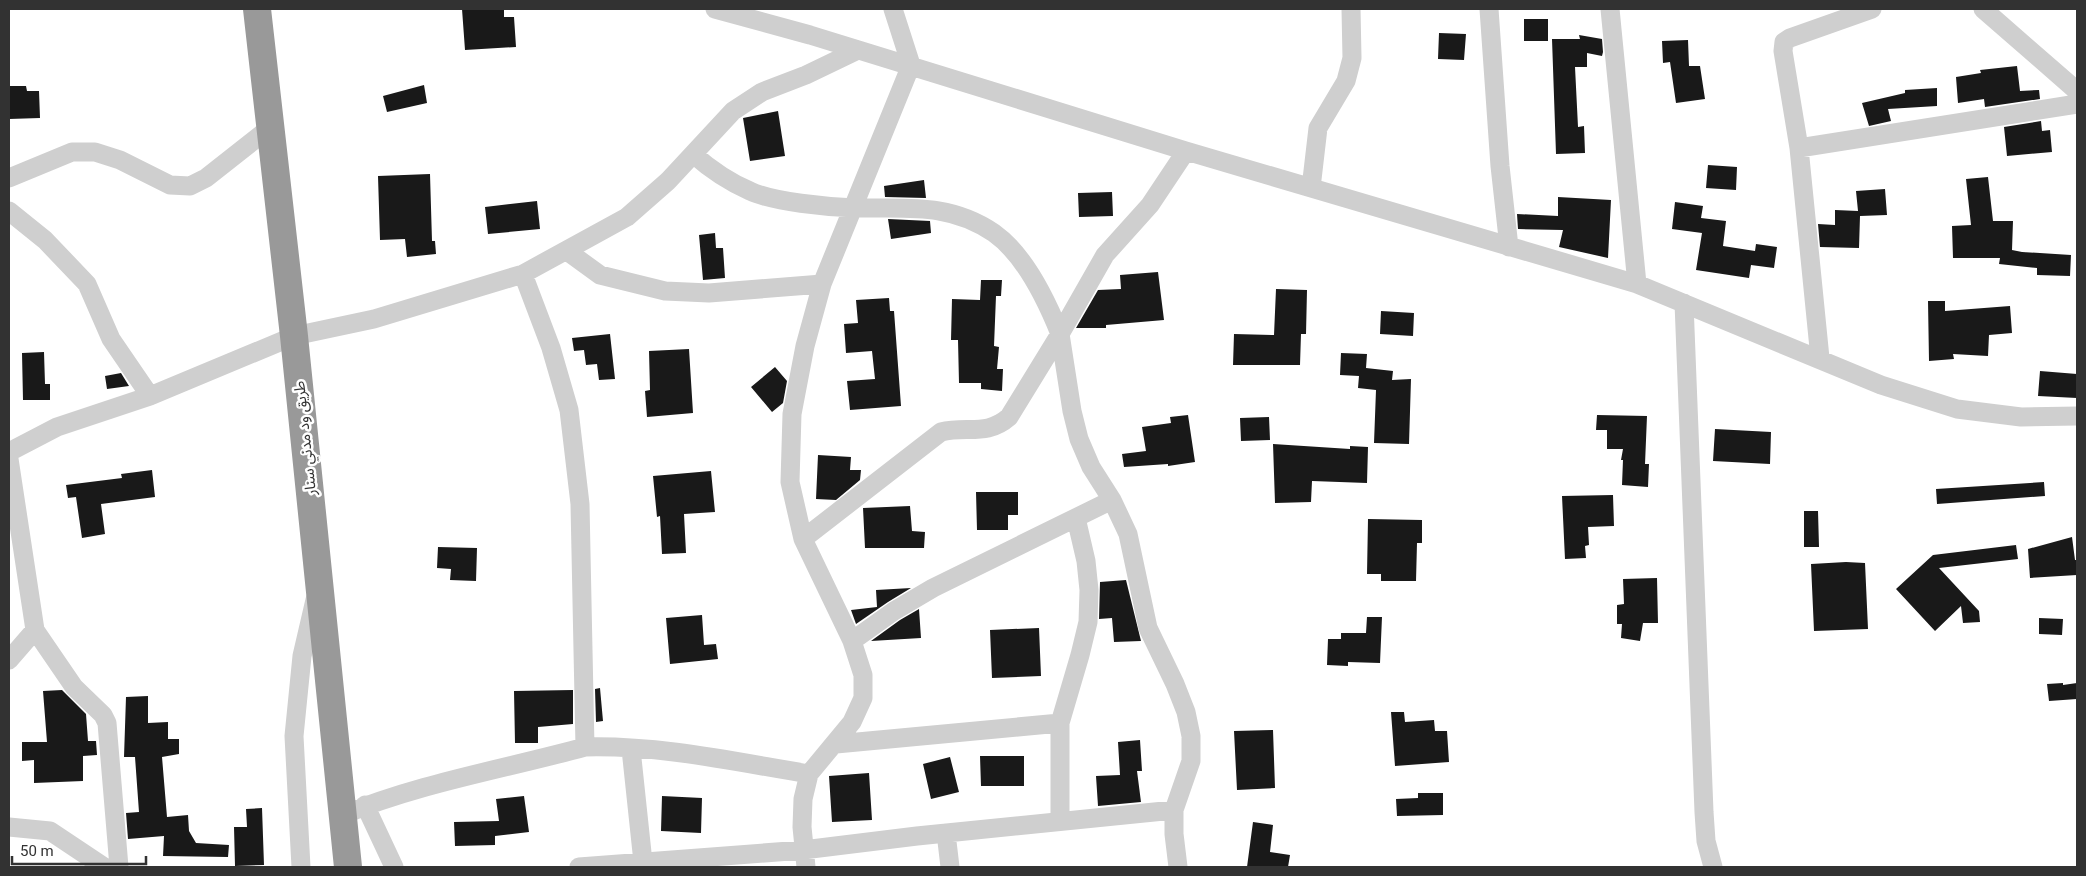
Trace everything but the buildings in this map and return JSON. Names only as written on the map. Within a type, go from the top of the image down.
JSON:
[{"type":"highway","name":"طريق ود مدني سنار","points":[[257,9],[272,126],[320,580],[354,810],[348,867]]},
{"type":"street","points":[[715,9],[858,50],[1509,248],[1574,264],[1637,284],[1820,358],[1881,385],[1957,409],[2021,418],[2077,416]]},
{"type":"street","points":[[805,859],[803,799],[809,774],[836,744],[852,722],[863,698],[863,675],[852,641],[803,539],[790,482],[792,414],[806,346],[822,284],[911,66],[893,9]]},
{"type":"street","points":[[1311,188],[1318,128],[1346,81],[1352,58],[1351,9]]},
{"type":"street","points":[[1489,9],[1500,166],[1509,248]]},
{"type":"street","points":[[1610,9],[1637,284]]},
{"type":"street","points":[[1820,358],[1799,148],[1783,51],[1784,42],[1790,38],[1872,9]]},
{"type":"street","points":[[1983,9],[2077,91]]},
{"type":"street","points":[[9,452],[57,427],[150,396],[294,336],[382,317],[523,274],[627,217],[668,181],[732,111],[762,92],[806,75],[858,50]]},
{"type":"street","points":[[1799,148],[2077,104]]},
{"type":"street","points":[[9,178],[72,152],[95,152],[120,160],[170,185],[190,186],[206,178],[272,126]]},
{"type":"street","points":[[803,539],[940,432],[951,429],[987,429],[999,426],[1009,417],[1060,334],[1105,255],[1150,205],[1186,150]]},
{"type":"street","points":[[693,154],[712,170],[751,192],[785,200],[853,208],[916,207],[942,211],[967,219],[994,234],[1017,256],[1037,286],[1060,334],[1072,411],[1079,439],[1091,467],[1112,500],[1128,534],[1148,628],[1175,684],[1186,712],[1191,736],[1191,761],[1174,810],[1174,834],[1178,867]]},
{"type":"street","points":[[9,211],[44,240],[87,284],[111,339],[150,396]]},
{"type":"street","points":[[567,251],[600,275],[665,290],[709,293],[822,284]]},
{"type":"street","points":[[523,274],[551,348],[569,410],[580,504],[585,747]]},
{"type":"street","points":[[1684,303],[1704,812],[1706,841],[1713,867]]},
{"type":"street","points":[[9,459],[35,630],[74,687],[103,715],[107,723],[119,867]]},
{"type":"street","points":[[852,641],[894,611],[933,588],[1112,500]]},
{"type":"street","points":[[1060,821],[1060,723],[1088,622],[1089,590],[1086,561],[1076,518]]},
{"type":"street","points":[[301,867],[294,736],[302,656],[320,580]]},
{"type":"street","points":[[9,660],[35,630]]},
{"type":"street","points":[[836,744],[1060,723]]},
{"type":"street","points":[[394,867],[354,810],[425,788],[585,747],[631,749],[712,758],[809,774]]},
{"type":"street","points":[[631,749],[642,862]]},
{"type":"street","points":[[579,867],[642,862],[805,859],[946,833],[1174,810]]},
{"type":"street","points":[[9,827],[50,831],[104,867]]},
{"type":"street","points":[[946,833],[950,867]]}]
